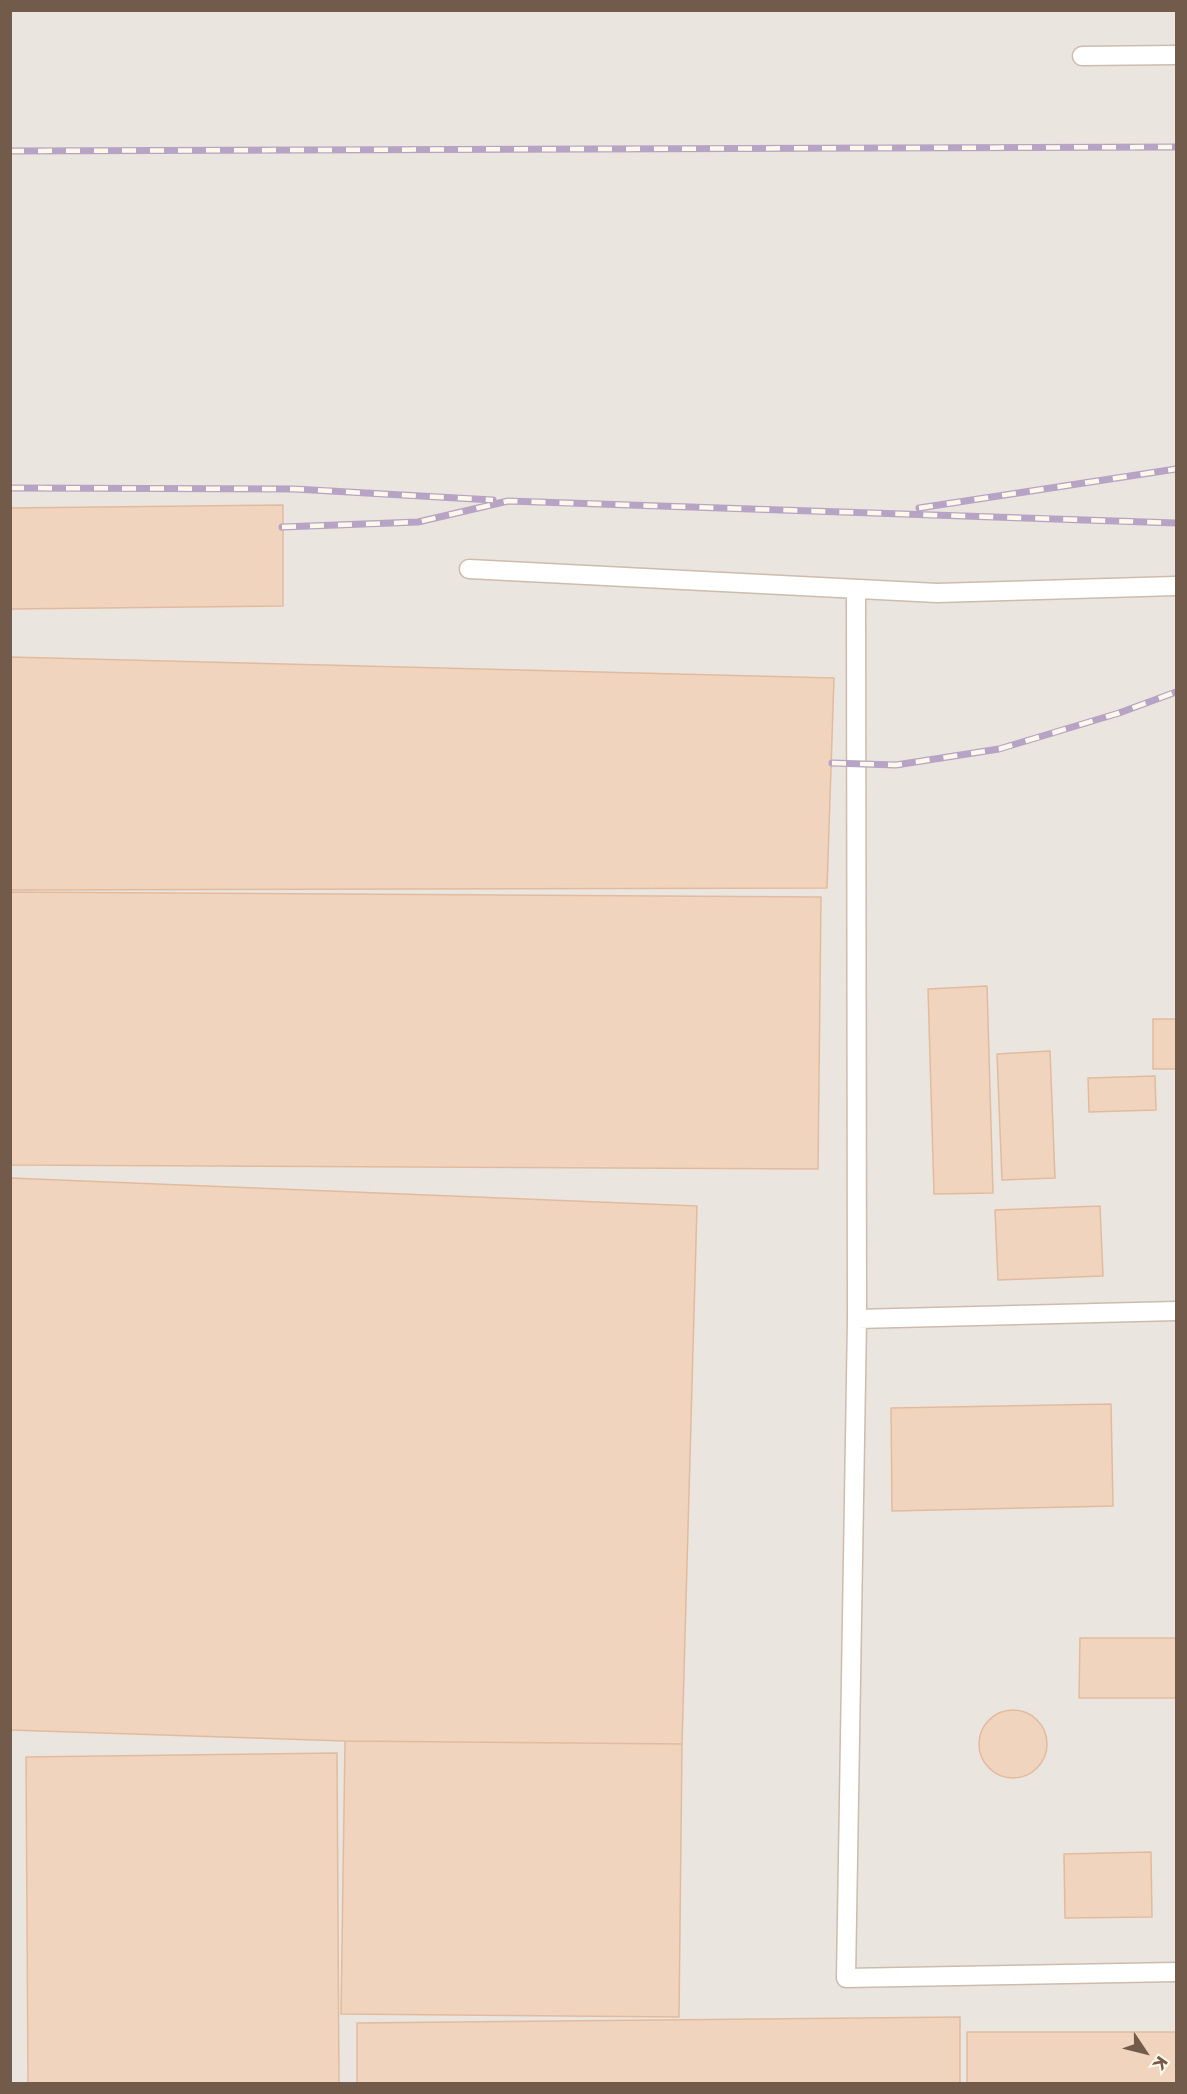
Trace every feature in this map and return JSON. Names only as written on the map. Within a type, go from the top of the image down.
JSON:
[{"type":"lane","points":[[1082,56],[1176,55]]},
{"type":"lane","points":[[469,569],[937,593],[1176,586]]},
{"type":"lane","points":[[856,589],[857,1319],[846,1978],[1176,1972]]},
{"type":"lane","points":[[857,1319],[1176,1311]]},
{"type":"shaded area","points":[[11,11],[1176,11],[1176,2083],[11,2083]]},
{"type":"building","points":[[283,505],[283,606],[10,609],[10,508]]},
{"type":"building","points":[[10,657],[834,678],[827,888],[10,890]]},
{"type":"building","points":[[10,892],[821,897],[818,1169],[10,1165]]},
{"type":"building","points":[[987,986],[993,1193],[934,1194],[928,989]]},
{"type":"building","points":[[1153,1019],[1176,1019],[1176,1069],[1153,1069]]},
{"type":"building","points":[[1050,1051],[1055,1178],[1002,1180],[997,1054]]},
{"type":"building","points":[[1155,1076],[1156,1110],[1089,1112],[1088,1078]]},
{"type":"building","points":[[10,1178],[697,1206],[682,1744],[345,1741],[10,1730]]},
{"type":"building","points":[[1100,1206],[1103,1276],[998,1280],[995,1210]]},
{"type":"building","points":[[1111,1404],[1113,1506],[892,1511],[891,1408]]},
{"type":"building","points":[[1080,1638],[1176,1638],[1176,1698],[1079,1698]]},
{"type":"building","points":[[1013,1710],[1026,1713],[1037,1720],[1044,1731],[1047,1744],[1044,1757],[1037,1768],[1026,1775],[1013,1778],[1000,1775],[989,1768],[982,1757],[979,1744],[982,1731],[989,1720],[1000,1713]]},
{"type":"building","points":[[345,1741],[682,1744],[679,2017],[341,2014]]},
{"type":"building","points":[[337,1753],[339,2084],[28,2084],[26,1757]]},
{"type":"building","points":[[1151,1852],[1152,1917],[1065,1918],[1064,1854]]},
{"type":"building","points":[[960,2017],[960,2084],[357,2084],[357,2023]]},
{"type":"building","points":[[967,2032],[1176,2032],[1176,2084],[967,2084]]},
{"type":"railway","points":[[10,151],[1176,147]]},
{"type":"railway","points":[[919,508],[1176,469]]},
{"type":"railway","points":[[10,488],[294,489],[493,500]]},
{"type":"railway","points":[[282,527],[418,522],[508,501],[1176,523]]},
{"type":"railway","points":[[832,763],[896,765],[999,749],[1119,713],[1176,692]]}]
